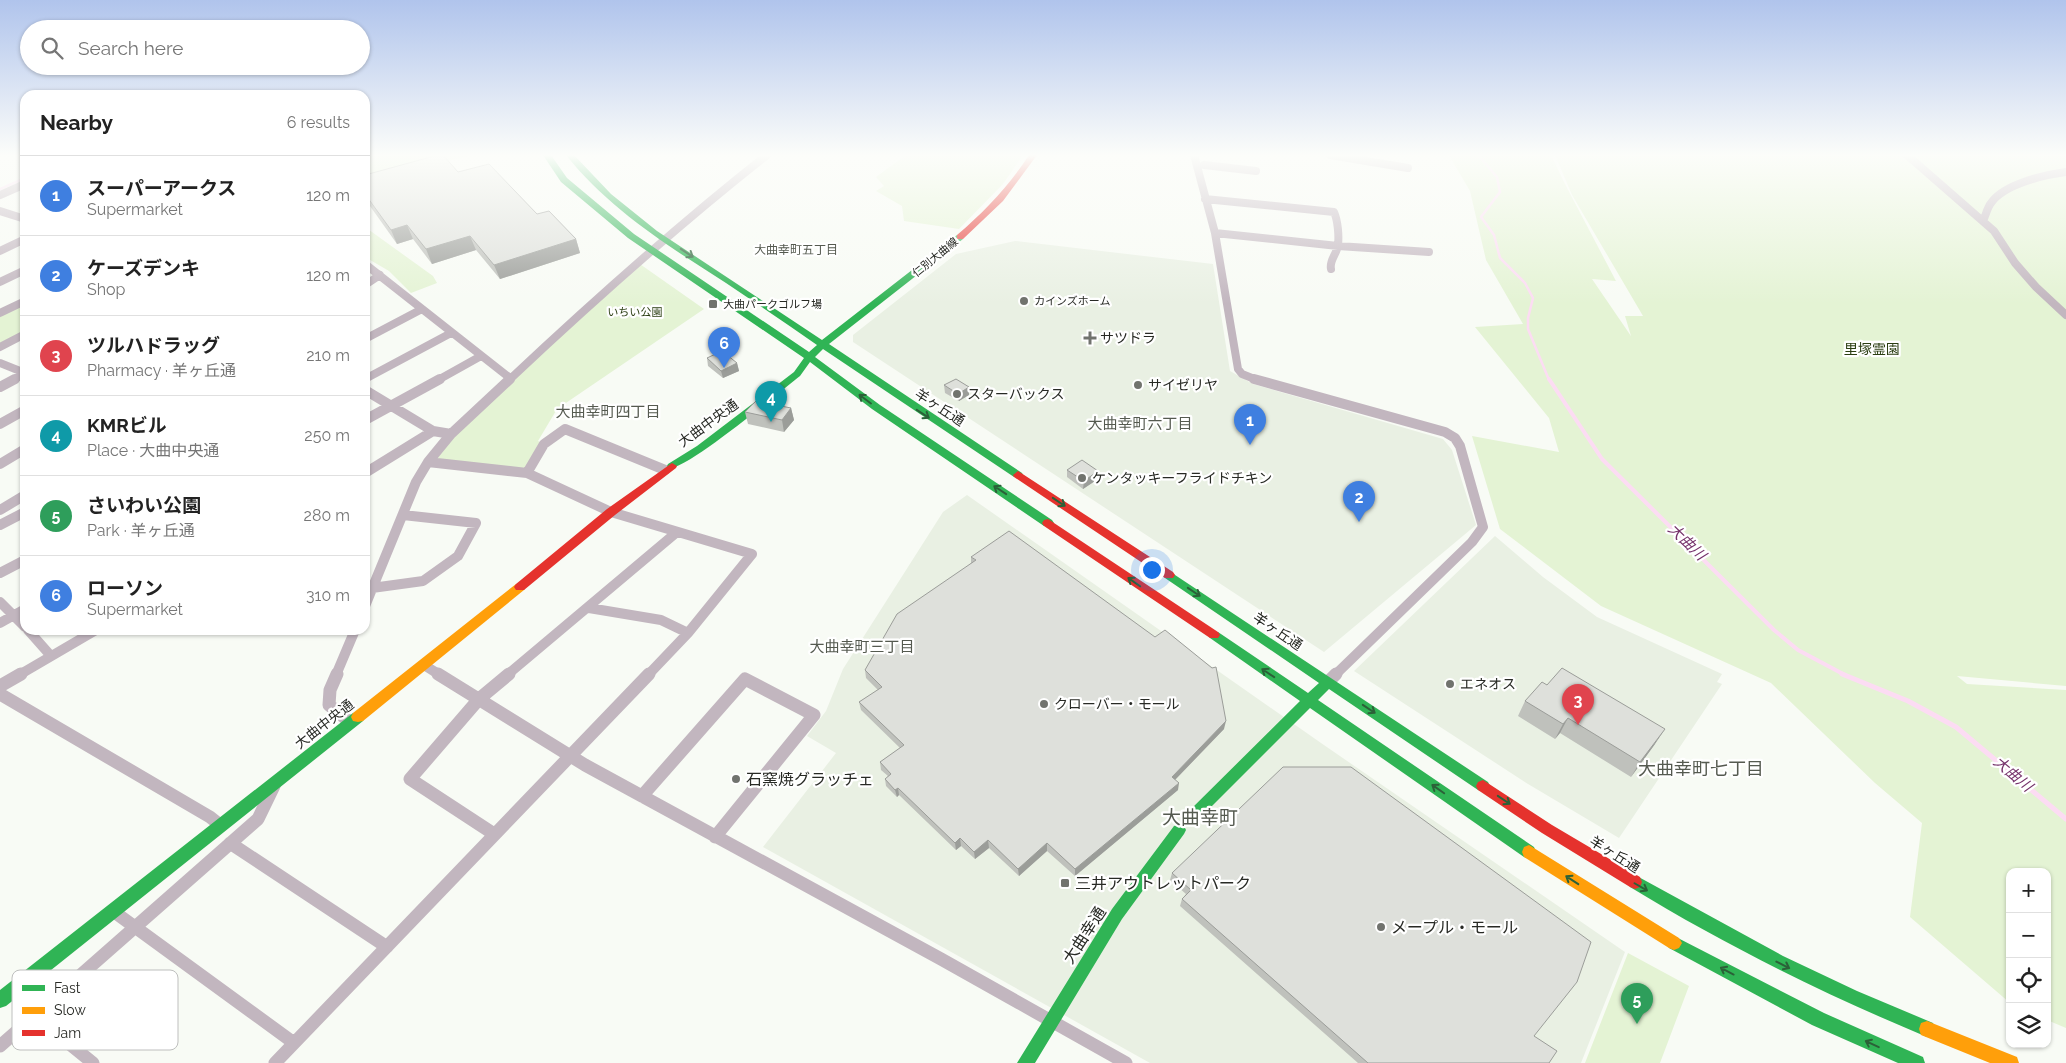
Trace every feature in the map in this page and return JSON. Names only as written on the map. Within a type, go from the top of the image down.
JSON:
[{"type":"main road","points":[[592,205],[652,251],[810,357],[876,407],[1537,858],[1627,915],[1783,1002],[1917,1063]]},
{"type":"main road","name":"羊ヶ丘通","points":[[620,205],[645,225],[823,345],[871,380],[1135,552],[1547,829],[1699,921],[1792,969],[1875,1008],[2010,1063]]},
{"type":"main road","name":"仁別大曲線","points":[[823,345],[836,332],[920,270],[984,217],[995,205]]},
{"type":"main road","name":"大曲中央通","points":[[38,970],[278,778],[424,665],[611,512],[665,470],[701,448],[797,374],[810,357],[823,345]]},
{"type":"main road","points":[[1190,819],[1328,682]]},
{"type":"main road","name":"大曲幸通","points":[[1025,1063],[1093,950],[1130,894],[1179,830]]},
{"type":"main road","name":"大曲中央通","points":[[0,1000],[12,990]]},
{"type":"street","points":[[370,593],[416,482],[428,462],[451,434],[597,297],[706,205]]},
{"type":"street","points":[[1207,205],[1215,233],[1235,355],[1238,369],[1242,374],[1450,435],[1460,446],[1483,527],[1472,542],[1328,682]]},
{"type":"street","points":[[1267,205],[1334,212],[1337,218],[1338,246],[1330,264],[1331,269]]},
{"type":"street","points":[[1964,205],[1994,231],[2026,275],[2066,315]]},
{"type":"street","points":[[1983,221],[1988,214],[1990,205]]},
{"type":"street","points":[[0,211],[20,217]]},
{"type":"street","points":[[1215,233],[1338,246],[1429,252]]},
{"type":"street","points":[[0,251],[20,241]]},
{"type":"street","points":[[370,268],[510,378]]},
{"type":"street","points":[[0,282],[20,272]]},
{"type":"street","points":[[370,282],[380,275]]},
{"type":"street","points":[[0,313],[20,303]]},
{"type":"street","points":[[370,336],[422,310]]},
{"type":"street","points":[[370,376],[451,333]]},
{"type":"street","points":[[0,347],[20,337]]},
{"type":"street","points":[[370,417],[481,356]]},
{"type":"street","points":[[0,363],[20,370]]},
{"type":"street","points":[[0,387],[20,374]]},
{"type":"street","points":[[370,393],[433,431],[451,434]]},
{"type":"street","points":[[0,424],[20,413]]},
{"type":"street","points":[[527,474],[544,444],[565,430],[665,470]]},
{"type":"street","points":[[370,470],[433,431]]},
{"type":"street","points":[[0,464],[20,452]]},
{"type":"street","points":[[275,1063],[688,634],[752,554],[611,512],[527,474],[428,462]]},
{"type":"street","points":[[0,510],[20,498]]},
{"type":"street","points":[[0,524],[20,514]]},
{"type":"street","points":[[372,588],[423,582],[458,556],[476,523],[402,515]]},
{"type":"street","points":[[494,834],[410,779],[479,699],[677,532]]},
{"type":"street","points":[[0,574],[20,563]]},
{"type":"street","points":[[0,602],[20,622]]},
{"type":"street","points":[[589,608],[661,620],[688,634]]},
{"type":"street","points":[[0,623],[20,612]]},
{"type":"street","points":[[32,635],[51,656]]},
{"type":"street","points":[[0,686],[87,635]]},
{"type":"street","points":[[350,722],[329,705],[330,690],[353,635]]},
{"type":"street","points":[[424,665],[570,756],[1126,1063]]},
{"type":"street","points":[[642,796],[745,679],[814,715],[715,836]]},
{"type":"street","points":[[0,694],[210,817],[220,825]]},
{"type":"street","points":[[87,970],[258,819],[278,778]]},
{"type":"street","points":[[230,843],[387,946]]},
{"type":"street","points":[[112,911],[294,1043]]},
{"type":"street","points":[[0,1046],[12,1036]]},
{"type":"street","points":[[77,1050],[93,1063]]},
{"type":"shaded area","points":[[1015,241],[1213,264],[1230,371],[1253,384],[1443,439],[1452,450],[1476,525],[1324,652],[853,342],[853,335],[956,254]]},
{"type":"shaded area","points":[[967,495],[1321,743],[1625,952],[1581,1063],[1150,1063],[763,847],[836,753],[807,736],[826,711],[843,669],[943,512]]},
{"type":"shaded area","points":[[1495,536],[1543,577],[1597,617],[1722,674],[1717,682],[1722,684],[1619,838],[1528,784],[1354,671]]},
{"type":"green space","points":[[900,205],[983,205],[959,229],[904,221],[902,206]]},
{"type":"green space","name":"里塚霊園","points":[[1473,205],[1576,205],[1616,281],[1592,279],[1631,336],[1625,316],[1643,316],[1578,205],[2066,205],[2066,686],[1957,676],[1967,684],[2066,690],[2066,1028],[2051,1022],[2051,868],[2006,868],[2006,1000],[1910,917],[1922,823],[1875,783],[1771,683],[1601,606],[1500,529],[1472,436],[1559,452],[1549,418],[1475,327],[1523,324],[1486,260]]},
{"type":"green space","points":[[370,231],[433,276],[437,283],[411,293],[389,271],[370,260]]},
{"type":"green space","name":"いちい公園","points":[[637,262],[704,309],[557,409],[538,441],[544,444],[527,473],[428,462]]},
{"type":"green space","points":[[20,303],[20,337],[0,347],[0,313]]},
{"type":"green space","points":[[1628,953],[1689,986],[1660,1063],[1585,1063]]},
{"type":"building","points":[[373,205],[528,205],[537,214],[549,211],[576,239],[494,265],[470,236],[426,249],[407,225],[391,230]]},
{"type":"building","points":[[722,351],[737,363],[721,371],[707,358]]},
{"type":"building","points":[[956,379],[969,387],[958,394],[944,385]]},
{"type":"building","points":[[756,401],[791,408],[782,420],[745,412]]},
{"type":"building","points":[[1082,460],[1098,471],[1084,481],[1067,470]]},
{"type":"building","name":"クローバー・モール","points":[[1009,531],[1155,637],[1165,630],[1212,668],[1216,667],[1226,721],[1172,777],[1179,783],[1075,869],[1047,843],[1018,869],[988,840],[974,852],[960,838],[955,843],[898,788],[895,790],[885,779],[891,774],[880,762],[904,745],[859,702],[882,687],[865,670],[897,614],[976,560],[971,557]]},
{"type":"building","points":[[1562,668],[1665,729],[1640,762],[1568,718],[1563,724],[1525,701],[1542,682],[1547,685]]},
{"type":"building","name":"メープル・モール","points":[[1283,767],[1351,767],[1591,942],[1577,982],[1534,1036],[1557,1051],[1549,1063],[1368,1063],[1182,899],[1191,890],[1172,873]]},
{"type":"waterway","name":"大曲川","points":[[1490,205],[1481,217],[1494,235],[1500,258],[1525,283],[1533,298],[1528,318],[1528,329],[1549,380]]},
{"type":"waterway","name":"大曲川","points":[[1549,379],[1602,459],[1774,630],[1798,650],[1845,675]]},
{"type":"waterway","name":"大曲川","points":[[1842,674],[1908,701],[1956,727],[2066,819]]},
{"type":"traffic: fast","points":[[593,205],[631,236],[809,357],[876,407],[1048,523]]},
{"type":"traffic: fast","points":[[619,205],[679,249],[1018,475]]},
{"type":"traffic: fast","points":[[672,466],[701,448],[797,374],[809,357],[837,332],[920,270],[960,237]]},
{"type":"traffic: fast","points":[[1169,575],[1483,786]]},
{"type":"traffic: fast","points":[[1214,635],[1529,852]]},
{"type":"traffic: fast","points":[[1190,819],[1328,682]]},
{"type":"traffic: fast","points":[[38,970],[358,717]]},
{"type":"traffic: fast","points":[[1025,1063],[1117,914],[1179,830]]},
{"type":"traffic: fast","points":[[1635,882],[1741,943],[1814,980],[1927,1029]]},
{"type":"traffic: fast","points":[[1674,943],[1818,1019],[1917,1063]]},
{"type":"traffic: fast","points":[[0,1000],[12,991]]},
{"type":"traffic: slow","points":[[358,717],[520,587]]},
{"type":"traffic: slow","points":[[1529,852],[1674,943]]},
{"type":"traffic: slow","points":[[1927,1029],[2011,1063]]},
{"type":"traffic: jam","points":[[960,237],[994,205]]},
{"type":"traffic: jam","points":[[520,587],[611,512],[672,466]]},
{"type":"traffic: jam","points":[[1018,475],[1169,575]]},
{"type":"traffic: jam","points":[[1048,523],[1214,635]]},
{"type":"traffic: jam","points":[[1483,786],[1547,829],[1635,882]]},
{"type":"place","name":"カインズホーム","points":[[1024,301]]},
{"type":"place","name":"大曲パークゴルフ場","points":[[713,304]]},
{"type":"place","name":"サツドラ","points":[[1090,338]]},
{"type":"place","name":"ローソン","points":[[724,368]]},
{"type":"place","name":"サイゼリヤ","points":[[1138,385]]},
{"type":"place","name":"スターバックス","points":[[957,394]]},
{"type":"place","name":"KMRビル","points":[[771,422]]},
{"type":"place","name":"スーパーアークス","points":[[1250,445]]},
{"type":"place","name":"ケンタッキーフライドチキン","points":[[1082,478]]},
{"type":"place","name":"ケーズデンキ","points":[[1359,522]]},
{"type":"place","name":"エネオス","points":[[1450,684]]},
{"type":"place","name":"クローバー・モール","points":[[1044,704]]},
{"type":"place","name":"ツルハドラッグ","points":[[1578,725]]},
{"type":"place","name":"石窯焼グラッチェ","points":[[736,779]]},
{"type":"place","name":"三井アウトレットパーク","points":[[1065,883]]},
{"type":"place","name":"メープル・モール","points":[[1381,927]]},
{"type":"place","name":"さいわい公園","points":[[1637,1024]]},
{"type":"district","name":"大曲幸町五丁目","points":[[796,250]]},
{"type":"district","name":"大曲幸町四丁目","points":[[608,412]]},
{"type":"district","name":"大曲幸町六丁目","points":[[1140,424]]},
{"type":"district","name":"大曲幸町三丁目","points":[[862,647]]},
{"type":"district","name":"大曲幸町七丁目","points":[[1701,769]]},
{"type":"district","name":"大曲幸町","points":[[1200,817]]}]
